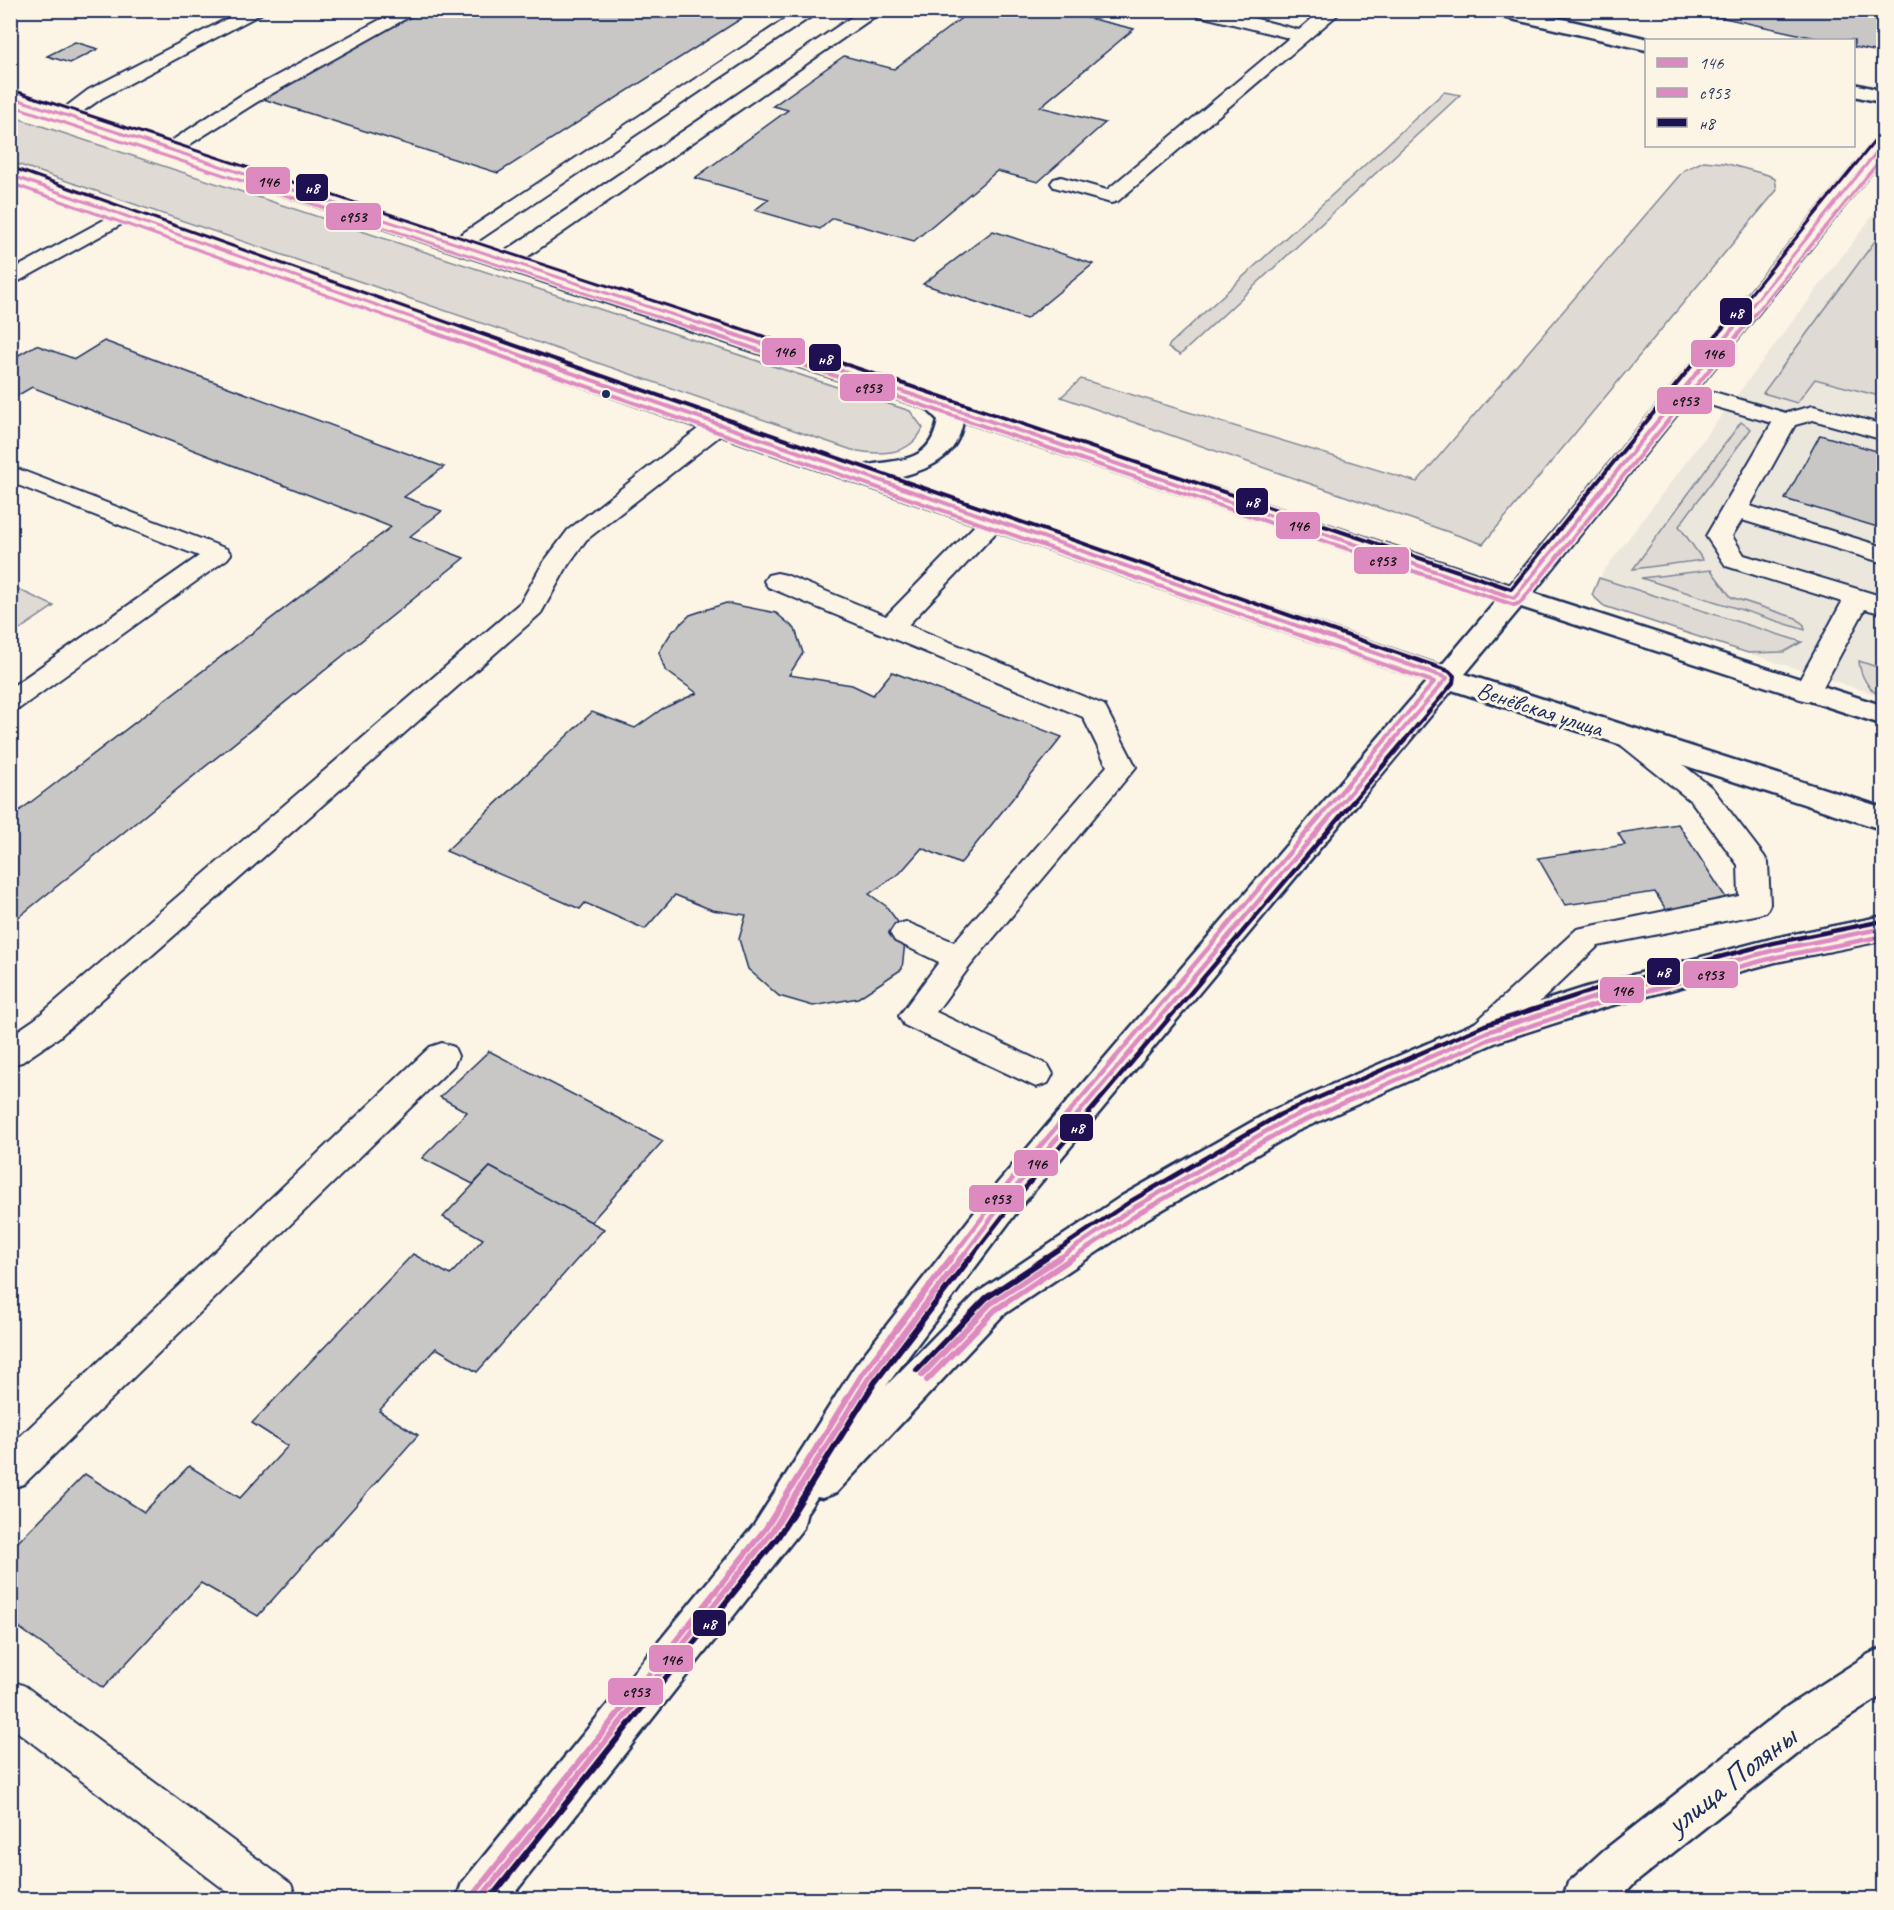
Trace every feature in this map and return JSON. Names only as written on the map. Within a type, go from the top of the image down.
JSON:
[{"type":"main road","points":[[1497,10],[1645,44]]},
{"type":"main road","points":[[1855,90],[1884,97]]},
{"type":"main road","points":[[10,97],[509,259],[1514,598],[1884,716]]},
{"type":"main road","points":[[772,1532],[869,1378],[1009,1196],[1514,598],[1884,142]]},
{"type":"main road","name":"Венёвская улица","points":[[10,175],[717,426],[859,473],[1447,678],[1884,819]]},
{"type":"main road","points":[[859,473],[892,473],[917,465],[939,451],[951,434],[951,419],[935,403]]},
{"type":"main road","points":[[479,1899],[772,1532],[990,1304],[1135,1207],[1284,1122],[1487,1032],[1599,996],[1764,952],[1884,928]]},
{"type":"main road","name":"улица Поляны","points":[[1585,1899],[1619,1867],[1804,1721],[1884,1669]]},
{"type":"lane","points":[[65,115],[95,94],[259,10]]},
{"type":"lane","points":[[169,149],[250,98],[412,10]]},
{"type":"lane","points":[[459,243],[812,10]]},
{"type":"lane","points":[[509,259],[875,10]]},
{"type":"lane","points":[[1198,10],[1302,36]]},
{"type":"lane","points":[[1061,183],[1111,197],[1334,10]]},
{"type":"lane","points":[[10,280],[124,215]]},
{"type":"lane","points":[[1683,390],[1786,420],[1813,413],[1884,433]]},
{"type":"lane","points":[[1786,420],[1719,536],[1735,560],[1884,606]]},
{"type":"lane","points":[[10,1053],[46,1028],[532,607],[556,563],[577,535],[717,426]]},
{"type":"lane","points":[[10,473],[218,554],[10,702]]},
{"type":"lane","points":[[1735,510],[1884,555]]},
{"type":"lane","points":[[890,628],[994,520]]},
{"type":"lane","points":[[777,581],[1095,711],[1122,767],[959,958],[915,1016],[1036,1074]]},
{"type":"lane","points":[[1807,692],[1857,598]]},
{"type":"lane","points":[[1487,1032],[1588,937],[1755,904],[1753,863],[1702,795],[1632,738]]},
{"type":"lane","points":[[906,933],[959,958]]},
{"type":"lane","points":[[10,1472],[442,1056]]},
{"type":"lane","points":[[10,1700],[274,1899]]},
{"type":"shaded area","points":[[1444,92],[1460,95],[1180,355],[1168,348],[1170,344]]},
{"type":"shaded area","points":[[11,116],[910,411],[923,428],[910,444],[893,452],[873,453],[852,450],[11,162]]},
{"type":"shaded area","points":[[1704,161],[1724,163],[1768,175],[1775,179],[1777,190],[1483,544],[1061,397],[1081,379],[1417,482],[1684,170]]},
{"type":"shaded area","points":[[1883,202],[1883,697],[1604,606],[1592,595],[1603,572]]},
{"type":"shaded area","points":[[1883,230],[1883,397],[1815,379],[1797,403],[1763,393]]},
{"type":"shaded area","points":[[1741,422],[1751,429],[1679,526],[1703,560],[1633,569]]},
{"type":"shaded area","points":[[1711,570],[1731,597],[1796,618],[1804,625],[1805,630],[1641,578]]},
{"type":"shaded area","points":[[1599,578],[1802,642],[1784,652],[1748,653],[1604,606],[1592,595]]},
{"type":"shaded area","points":[[11,586],[54,606],[11,635]]},
{"type":"shaded area","points":[[1859,661],[1883,669],[1883,697],[1873,691],[1866,682]]},
{"type":"building","points":[[417,10],[755,10],[498,173],[257,97]]},
{"type":"building","points":[[972,10],[1055,10],[1134,29],[1040,107],[1105,123],[1038,182],[997,171],[914,241],[833,218],[820,229],[755,210],[769,199],[695,178],[788,110],[773,106],[844,56],[894,69]]},
{"type":"building","points":[[1688,10],[1884,10],[1884,53],[1855,47],[1855,39],[1820,39]]},
{"type":"building","points":[[75,42],[98,49],[70,63],[47,56]]},
{"type":"building","points":[[993,231],[1093,264],[1026,319],[923,284]]},
{"type":"building","points":[[104,341],[444,467],[404,497],[442,511],[409,537],[464,558],[10,924],[10,818],[391,527],[32,387],[10,400],[10,360],[36,345],[75,359]]},
{"type":"building","points":[[1820,435],[1884,453],[1884,529],[1785,499]]},
{"type":"building","points":[[726,603],[776,613],[795,629],[803,653],[789,675],[852,685],[873,695],[892,672],[1062,737],[960,864],[922,848],[900,873],[869,894],[886,906],[906,933],[902,969],[858,998],[813,1006],[779,996],[748,969],[739,939],[746,915],[712,910],[675,895],[645,929],[585,903],[580,909],[446,851],[592,712],[635,728],[662,709],[697,693],[665,670],[659,652],[671,633],[690,615]]},
{"type":"building","points":[[1678,824],[1730,904],[1668,913],[1655,892],[1565,905],[1538,858],[1625,845],[1618,833]]},
{"type":"building","points":[[489,1051],[663,1141],[591,1222],[490,1167],[473,1184],[422,1158],[467,1112],[440,1097]]},
{"type":"building","points":[[490,1167],[604,1229],[477,1372],[436,1348],[379,1411],[418,1435],[258,1616],[201,1583],[103,1688],[10,1621],[10,1550],[85,1474],[144,1512],[189,1466],[240,1498],[288,1446],[252,1423],[413,1254],[450,1275],[483,1239],[443,1217]]},
{"type":"transit line","name":"н8","points":[[12,90],[511,252],[1511,589],[1878,137]]},
{"type":"transit line","name":"146","points":[[10,97],[509,259],[1514,598],[1884,143]]},
{"type":"transit line","name":"с953","points":[[10,105],[507,266],[1514,605],[1520,603],[1884,155]]},
{"type":"transit line","name":"н8","points":[[13,168],[719,419],[1449,671],[1454,676],[1453,683],[1015,1200],[875,1382],[778,1537],[489,1900]]},
{"type":"transit line","name":"146","points":[[10,175],[717,426],[1447,678],[1009,1195],[869,1378],[772,1532],[479,1900]]},
{"type":"transit line","name":"с953","points":[[10,183],[715,433],[1434,682],[1003,1190],[863,1373],[766,1528],[473,1895]]},
{"type":"transit line","name":"н8","points":[[917,1370],[986,1298],[1131,1201],[1281,1114],[1485,1025],[1597,989],[1773,943],[1883,921]]},
{"type":"transit line","name":"146","points":[[922,1375],[990,1304],[1135,1207],[1284,1121],[1487,1032],[1599,996],[1775,950],[1884,928]]},
{"type":"transit line","name":"с953","points":[[927,1380],[995,1310],[1139,1213],[1287,1128],[1490,1039],[1601,1003],[1777,957],[1884,936]]}]
